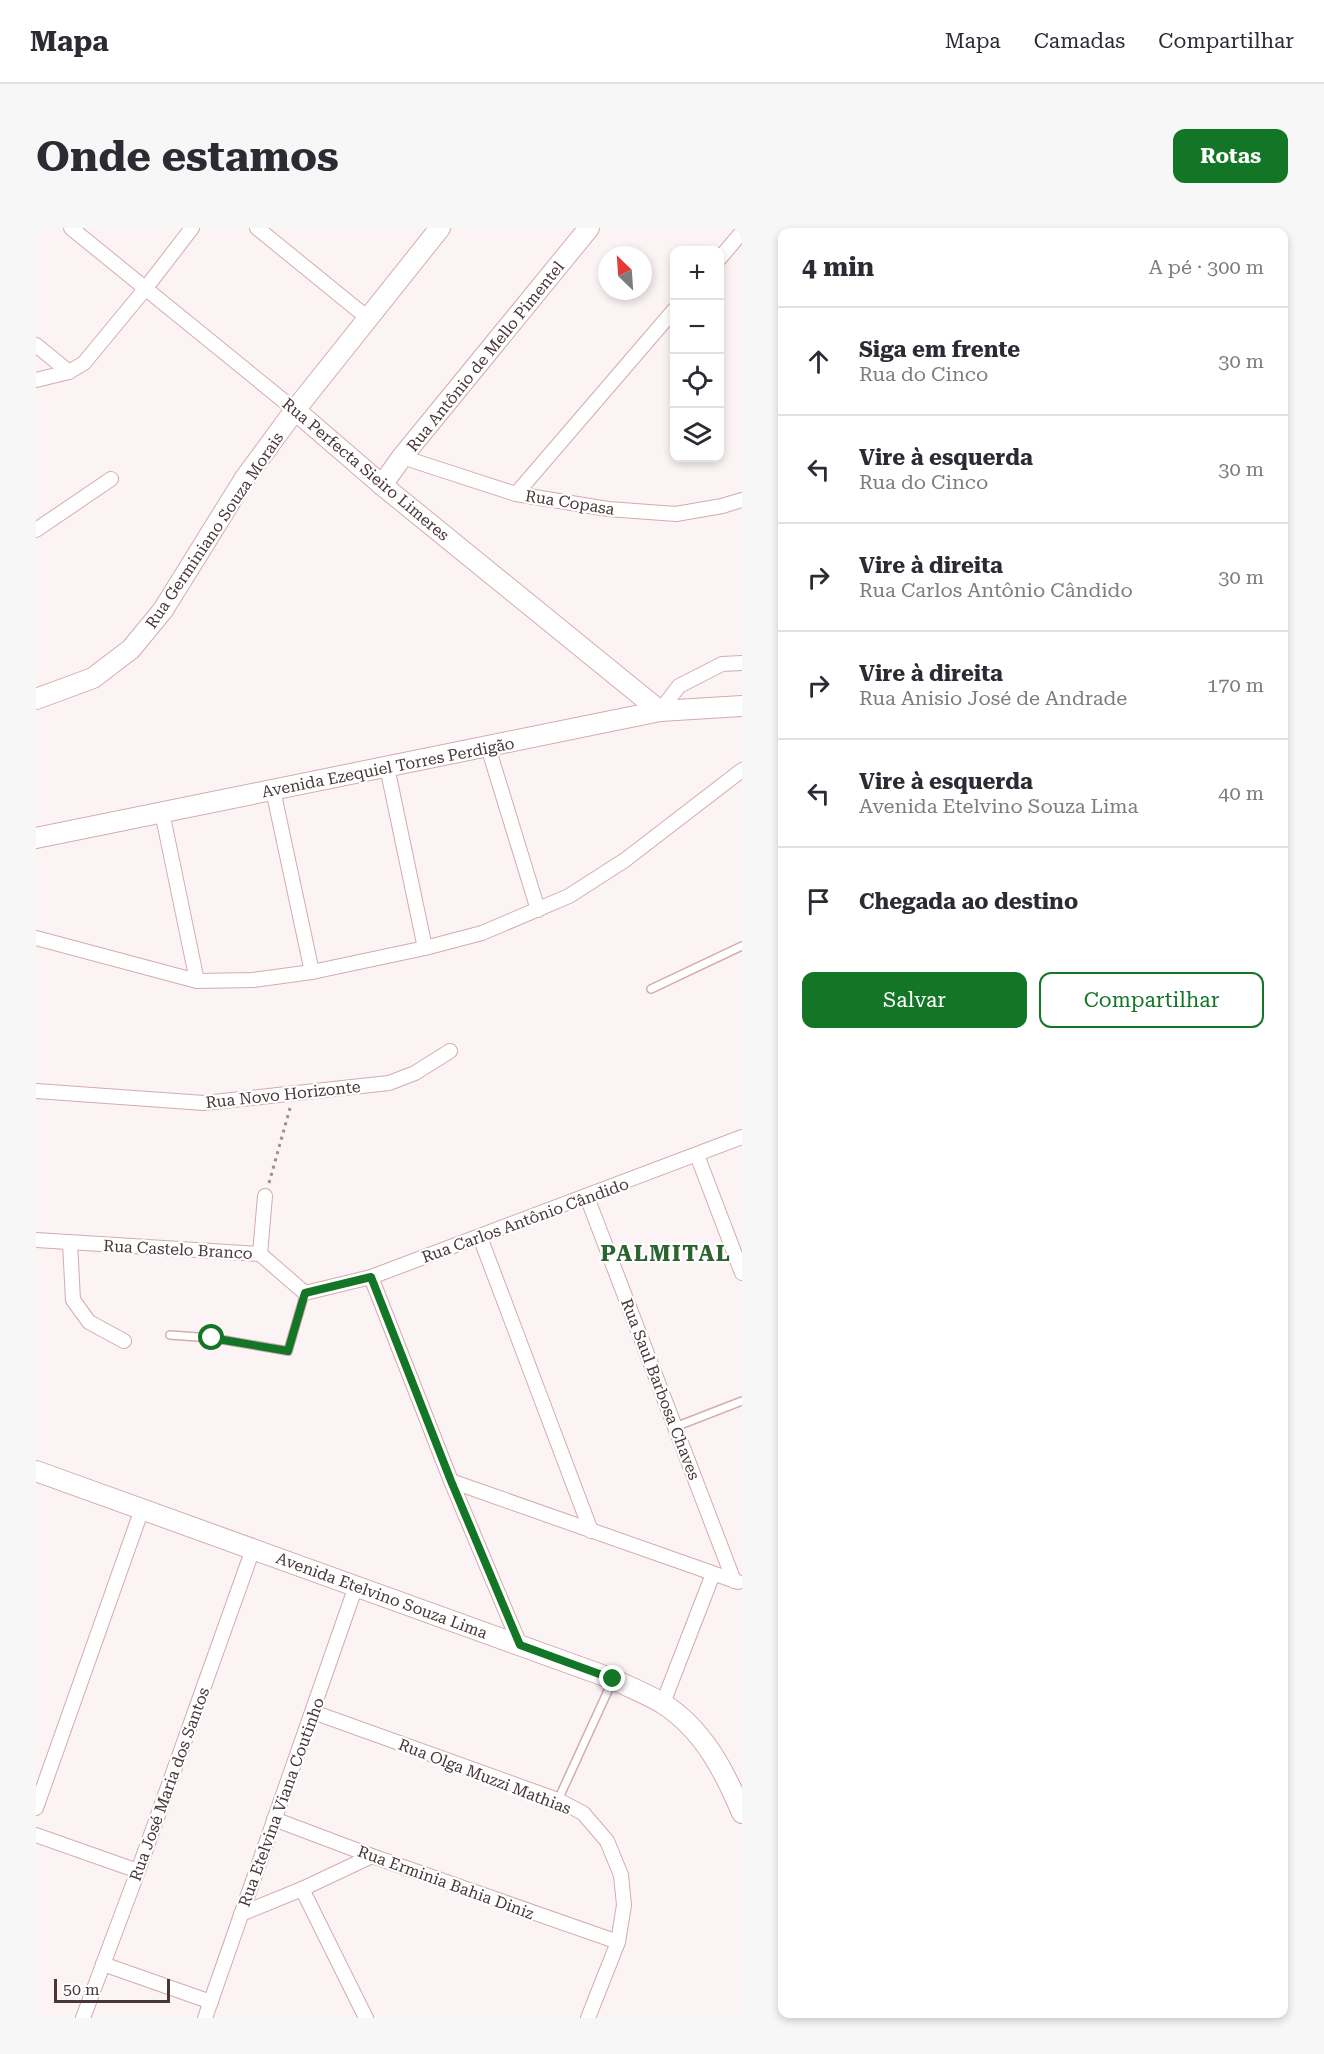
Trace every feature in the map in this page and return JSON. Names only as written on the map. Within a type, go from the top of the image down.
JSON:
[{"type":"street","name":"Rua Perfecta Sieiro Limeres","points":[[71,228],[660,711]]},
{"type":"street","points":[[36,380],[69,372],[84,363],[192,228]]},
{"type":"street","points":[[257,228],[369,319]]},
{"type":"street","name":"Rua Germiniano Souza Morais","points":[[36,699],[93,678],[131,649],[164,610],[245,478],[295,410],[440,228]]},
{"type":"street","name":"Rua Antônio de Mello Pimentel","points":[[382,485],[589,228]]},
{"type":"street","points":[[724,253],[742,231]]},
{"type":"street","points":[[516,494],[670,316]]},
{"type":"street","points":[[36,345],[69,372]]},
{"type":"street","name":"Rua Copasa","points":[[402,458],[516,494],[608,509],[676,514],[742,500]]},
{"type":"street","points":[[36,530],[111,479]]},
{"type":"street","points":[[660,711],[679,686],[722,664],[742,663]]},
{"type":"street","name":"Avenida Ezequiel Torres Perdigão","points":[[36,838],[660,711],[742,706]]},
{"type":"street","points":[[488,747],[538,910]]},
{"type":"street","points":[[387,767],[425,948]]},
{"type":"street","points":[[36,938],[197,981],[253,980],[312,972],[425,948],[482,933],[569,896],[625,860],[742,770]]},
{"type":"street","points":[[273,790],[312,972]]},
{"type":"street","points":[[162,812],[197,981]]},
{"type":"street","name":"Rua Novo Horizonte","points":[[36,1091],[204,1103],[388,1083],[415,1073],[450,1051]]},
{"type":"street","name":"Rua Carlos Antônio Cândido","points":[[305,1293],[371,1277],[742,1137]]},
{"type":"street","points":[[697,1155],[742,1274]]},
{"type":"street","points":[[260,1254],[265,1196]]},
{"type":"street","name":"Rua Saul Barbosa Chaves","points":[[587,1197],[675,1427],[738,1582]]},
{"type":"street","points":[[480,1237],[591,1531]]},
{"type":"street","name":"Rua Castelo Branco","points":[[36,1240],[260,1254],[305,1293]]},
{"type":"street","points":[[70,1243],[74,1300],[89,1322],[124,1341]]},
{"type":"street","points":[[371,1277],[451,1481],[520,1645]]},
{"type":"street","name":"Avenida Etelvino Souza Lima","points":[[36,1472],[613,1679],[663,1703],[696,1730],[727,1776],[742,1813]]},
{"type":"street","points":[[451,1481],[738,1582]]},
{"type":"street","points":[[36,1808],[142,1509]]},
{"type":"street","name":"Rua José Maria dos Santos","points":[[82,2018],[138,1871],[253,1549]]},
{"type":"street","points":[[663,1703],[712,1574]]},
{"type":"street","name":"Rua Etelvina Viana Coutinho","points":[[205,2018],[356,1586]]},
{"type":"street","name":"Rua Olga Muzzi Mathias","points":[[313,1712],[558,1800],[583,1813],[607,1841],[621,1875],[624,1905],[618,1942],[588,2018]]},
{"type":"street","name":"Rua Erminia Bahia Diniz","points":[[274,1819],[372,1856],[618,1942]]},
{"type":"street","points":[[36,1835],[138,1871]]},
{"type":"street","points":[[241,1914],[302,1889],[372,1856]]},
{"type":"street","points":[[302,1889],[366,2018]]},
{"type":"street","points":[[103,1964],[211,2002]]},
{"type":"lane","points":[[651,989],[742,946]]},
{"type":"lane","points":[[170,1335],[212,1338],[288,1351],[305,1293]]},
{"type":"lane","points":[[675,1427],[742,1401]]},
{"type":"lane","points":[[558,1800],[613,1679]]},
{"type":"path","points":[[265,1196],[294,1093]]},
{"type":"district","name":"PALMITAL","points":[[666,1253]]},
{"type":"route","points":[[212,1338],[288,1351],[305,1293],[371,1277],[451,1481],[520,1645],[613,1679]]}]
